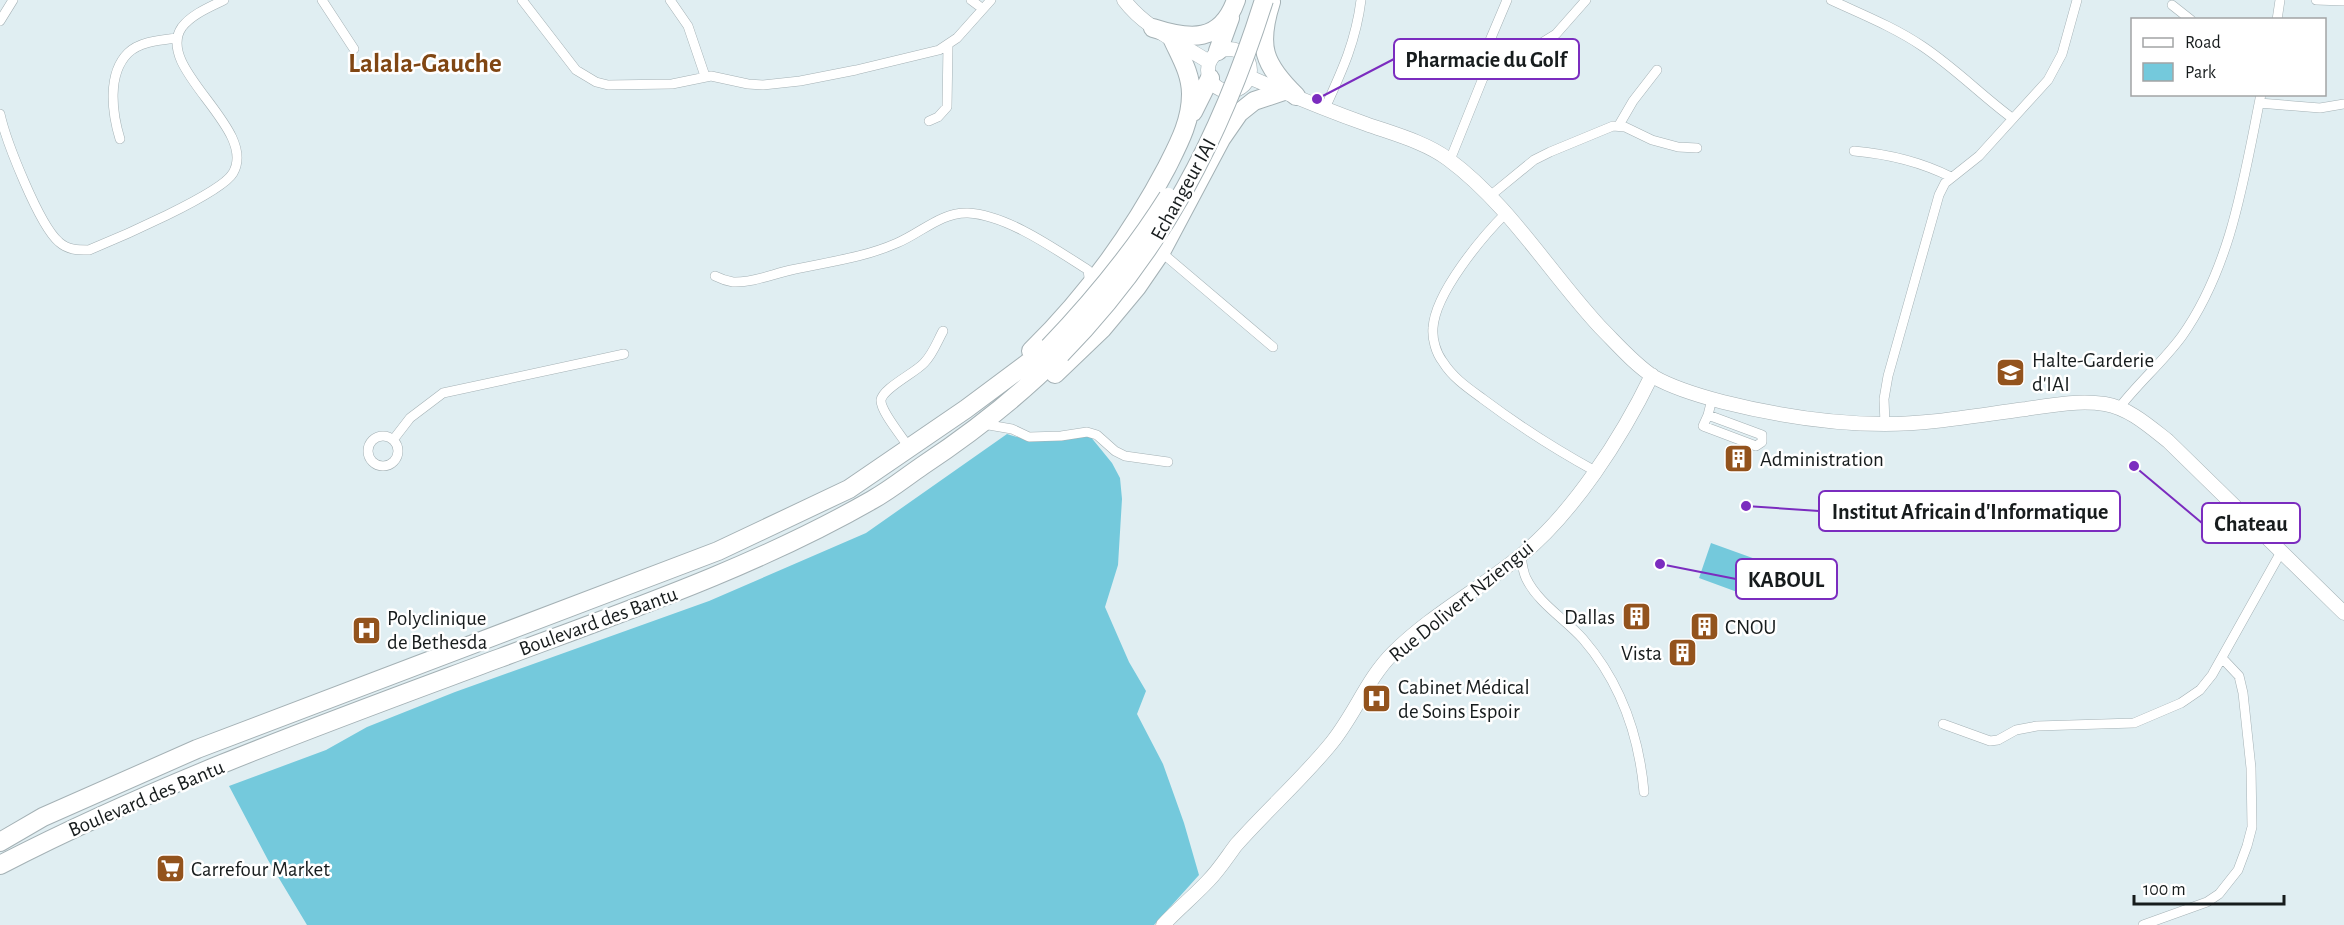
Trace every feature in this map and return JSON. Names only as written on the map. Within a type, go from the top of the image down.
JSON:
[{"type":"highway","name":"Echangeur IAI","points":[[1055,351],[1168,198],[1212,112],[1254,0]]},
{"type":"highway","points":[[982,424],[1026,399],[1069,362],[1116,313],[1161,252],[1221,140],[1246,76],[1267,5]]},
{"type":"highway","points":[[1221,140],[1247,106],[1263,96],[1282,91],[1263,48],[1267,5]]},
{"type":"highway","name":"Echangeur IAI","points":[[1055,351],[1113,297],[1153,244],[1178,203],[1219,123],[1267,5]]},
{"type":"highway","points":[[1153,28],[1175,35],[1201,35],[1221,27],[1234,7]]},
{"type":"highway","points":[[966,409],[1051,331],[1090,285],[1131,229],[1187,125],[1234,7]]},
{"type":"highway","points":[[1177,41],[1191,85],[1187,125]]},
{"type":"highway","name":"Boulevard des Bantu","points":[[0,842],[43,818],[197,749],[718,551],[778,524],[849,489],[1055,351]]},
{"type":"highway","name":"Boulevard des Bantu","points":[[0,866],[159,789],[378,703],[684,590],[812,531],[874,499],[982,424],[1037,378],[1055,351]]},
{"type":"street","points":[[0,21],[13,0]]},
{"type":"street","points":[[0,114],[16,163],[45,223],[58,242],[73,250],[89,250],[203,196],[229,179],[235,171],[234,143],[223,120],[184,69],[178,51],[177,38],[190,19],[224,0]]},
{"type":"street","points":[[322,0],[354,49]]},
{"type":"street","points":[[522,0],[576,70],[590,80],[608,85],[672,84],[705,76],[763,85],[800,81],[856,70],[939,50],[948,45],[974,21],[991,0]]},
{"type":"street","points":[[670,0],[688,26],[705,76]]},
{"type":"street","points":[[971,0],[983,9]]},
{"type":"street","points":[[1124,0],[1153,28],[1212,64]]},
{"type":"street","points":[[1325,108],[1347,61],[1357,30],[1361,0]]},
{"type":"street","points":[[1450,160],[1483,78],[1488,45],[1507,0]]},
{"type":"street","points":[[1483,78],[1502,62],[1519,57],[1556,34],[1586,0]]},
{"type":"street","points":[[1831,0],[1899,32],[1922,46],[1968,80],[2012,118]]},
{"type":"street","points":[[2277,18],[2280,0]]},
{"type":"street","points":[[2316,0],[2344,1]]},
{"type":"street","points":[[1885,424],[1884,399],[1888,376],[1939,195],[1945,183],[1979,156],[2048,80],[2062,54],[2076,1]]},
{"type":"street","points":[[2172,5],[2188,18]]},
{"type":"street","points":[[120,138],[114,119],[113,100],[120,65],[129,52],[139,46],[157,40],[177,38]]},
{"type":"street","points":[[929,121],[938,117],[947,107],[948,45]]},
{"type":"street","points":[[1212,64],[1228,48],[1236,49],[1242,53],[1246,76]]},
{"type":"street","points":[[1212,64],[1214,85],[1224,90],[1246,76]]},
{"type":"street","points":[[1491,196],[1534,160],[1619,125],[1633,101],[1657,70]]},
{"type":"street","points":[[1246,76],[1420,144],[1450,160],[1491,196],[1586,311],[1613,340],[1652,375],[1667,384],[1712,399],[1797,416],[1885,424],[1939,420],[2065,404],[2104,404],[2119,408],[2148,425],[2168,441],[2344,613]]},
{"type":"street","points":[[2119,408],[2182,336],[2221,262],[2235,216],[2260,99],[2320,108],[2344,104]]},
{"type":"street","points":[[1619,125],[1652,140],[1678,147],[1697,148]]},
{"type":"street","points":[[1854,151],[1903,159],[1934,168],[1952,177]]},
{"type":"street","points":[[715,276],[733,282],[748,281],[803,267],[834,263],[899,243],[947,216],[971,213],[1012,226],[1075,262],[1088,270],[1090,285]]},
{"type":"street","points":[[1506,213],[1475,248],[1447,291],[1433,327],[1436,349],[1453,376],[1545,443],[1595,471]]},
{"type":"street","points":[[1161,252],[1273,347]]},
{"type":"street","points":[[910,449],[883,408],[881,400],[885,392],[923,364],[934,350],[943,331]]},
{"type":"street","points":[[393,440],[410,418],[443,393],[624,354]]},
{"type":"street","name":"Rue Dolivert Nziengui","points":[[1163,925],[1187,899],[1209,881],[1236,845],[1330,745],[1352,714],[1378,670],[1392,653],[1521,556],[1560,517],[1595,471],[1630,417],[1652,375]]},
{"type":"street","points":[[1708,415],[1762,435],[1762,442],[1756,446],[1703,426],[1712,399]]},
{"type":"street","points":[[982,424],[1012,429],[1029,437],[1088,432],[1097,435],[1115,451],[1125,456],[1168,462]]},
{"type":"street","points":[[1943,724],[1990,741],[2016,730],[2037,726],[2134,723],[2181,704],[2200,690],[2222,658],[2281,552]]},
{"type":"street","points":[[1521,556],[1526,578],[1540,598],[1584,641],[1604,666],[1622,696],[1641,758],[1644,792]]},
{"type":"street","points":[[2143,925],[2207,902],[2219,894],[2238,870],[2247,846],[2252,827],[2251,768],[2243,693],[2239,676],[2222,658]]},
{"type":"green space","points":[[1007,434],[1037,440],[1090,436],[1112,463],[1120,478],[1122,499],[1118,565],[1105,607],[1129,662],[1146,691],[1137,714],[1163,764],[1199,875],[1154,925],[307,925],[268,860],[229,786],[326,750],[367,727],[455,692],[709,601],[866,533]]},
{"type":"green space","points":[[1711,543],[1772,565],[1759,600],[1699,578]]},
{"type":"place","name":"Pharmacie du Golf","points":[[1317,99]]},
{"type":"place","name":"Halte-Garderie d'IAI","points":[[2011,372]]},
{"type":"place","name":"Administration","points":[[1739,459]]},
{"type":"place","name":"Chateau","points":[[2134,466]]},
{"type":"place","name":"Institut Africain d'Informatique","points":[[1746,506]]},
{"type":"place","name":"KABOUL","points":[[1660,564]]},
{"type":"place","name":"Dallas","points":[[1636,617]]},
{"type":"place","name":"CNOU","points":[[1704,627]]},
{"type":"place","name":"Polyclinique de Bethesda","points":[[366,630]]},
{"type":"place","name":"Vista","points":[[1683,653]]},
{"type":"place","name":"Cabinet Médical de Soins Espoir","points":[[1377,699]]},
{"type":"place","name":"Carrefour Market","points":[[170,869]]},
{"type":"district","name":"Lalala-Gauche","points":[[425,63]]}]
